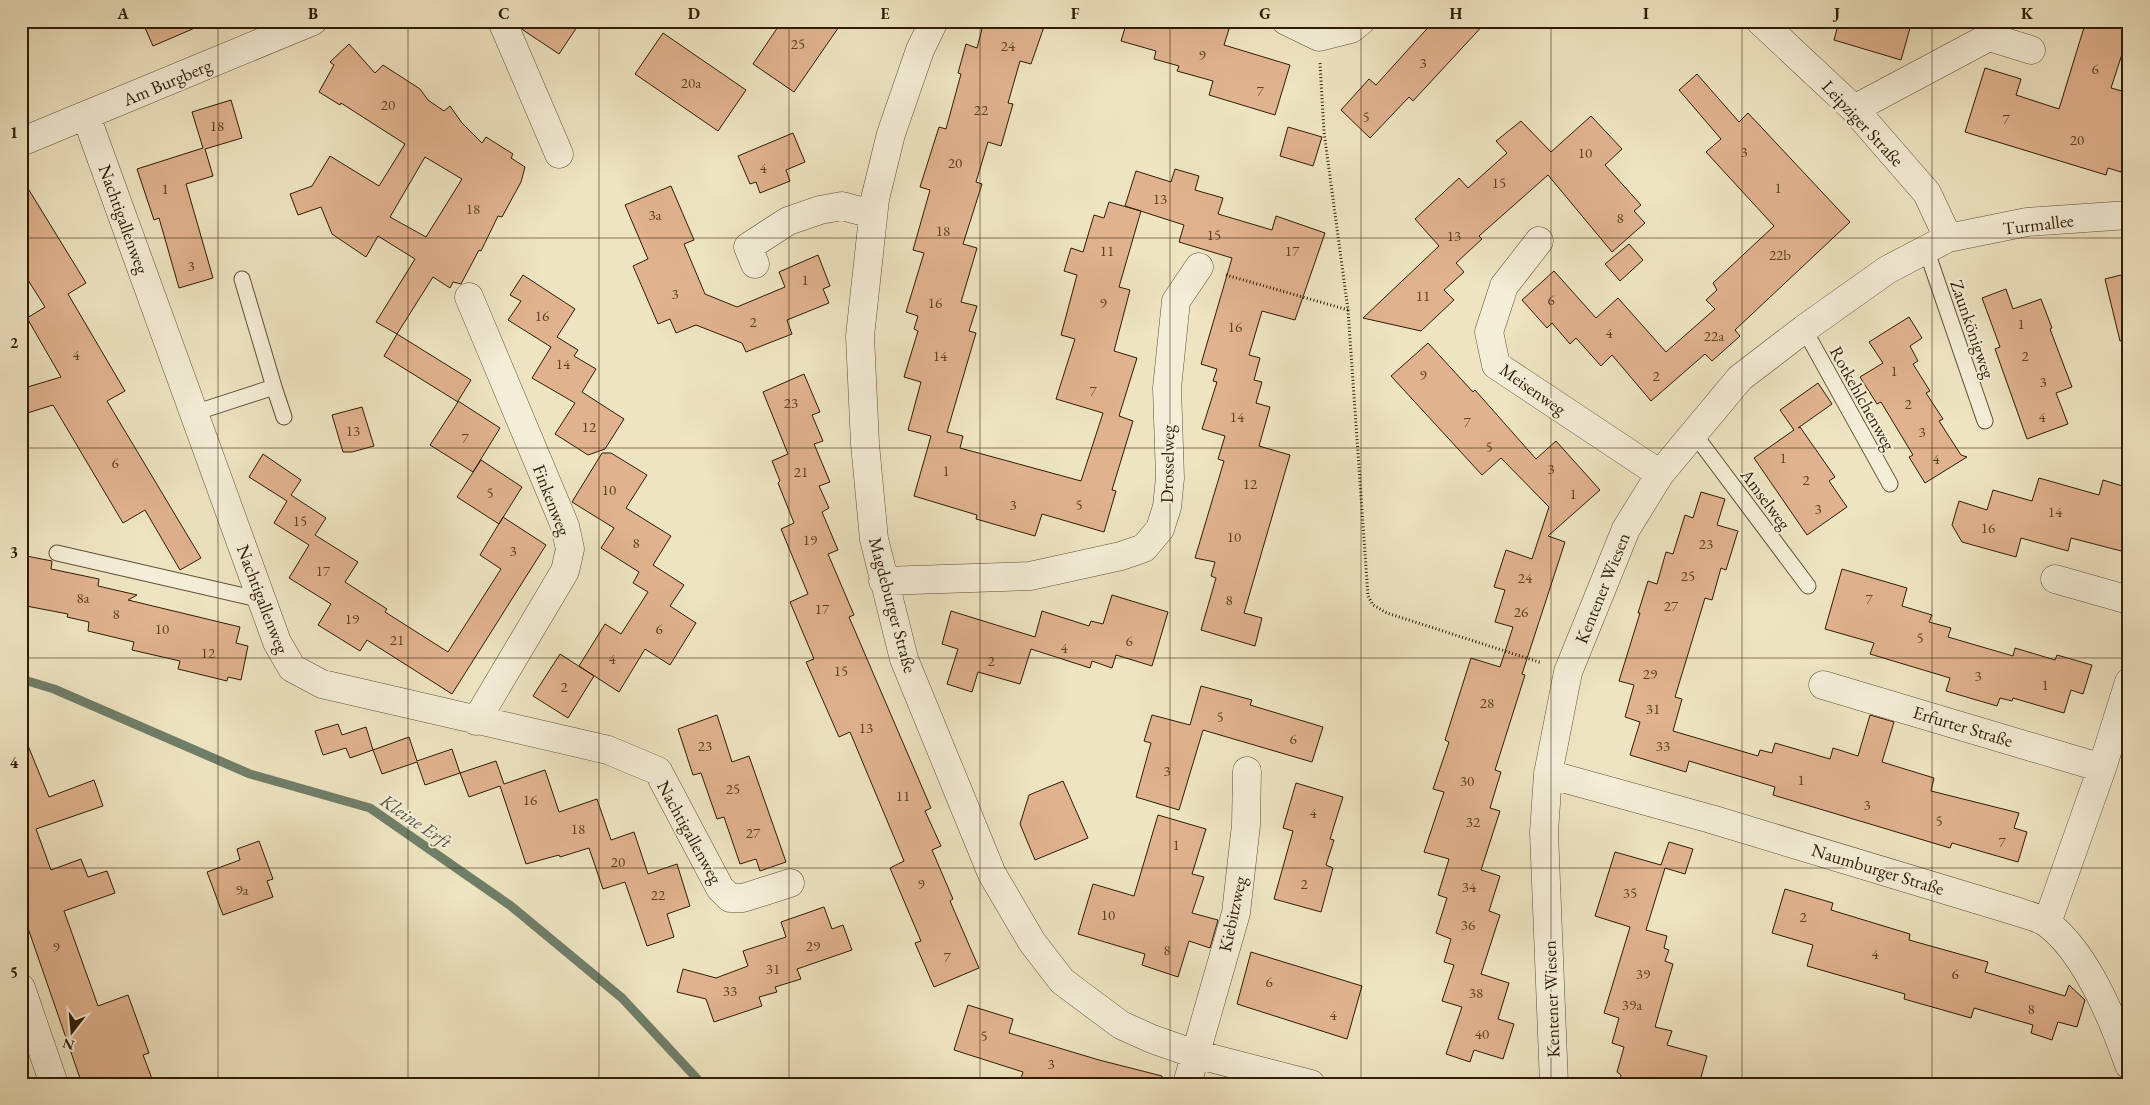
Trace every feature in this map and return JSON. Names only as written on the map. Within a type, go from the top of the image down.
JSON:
[{"type":"street","name":"Am Burgberg","points":[[21,142],[313,21]]},
{"type":"street","points":[[502,21],[559,154]]},
{"type":"street","name":"Magdeburger Straße","points":[[934,21],[920,50],[891,134],[872,214],[860,336],[869,491],[874,539],[904,659],[992,874],[1032,942],[1062,981],[1121,1025],[1196,1054],[1310,1084]]},
{"type":"street","points":[[1286,21],[1319,37],[1351,29],[1361,21]]},
{"type":"street","name":"Leipziger Straße","points":[[1760,21],[1854,109],[1927,193],[1937,244]]},
{"type":"street","points":[[1854,109],[1989,37],[2031,50]]},
{"type":"street","name":"Nachtigallenweg","points":[[86,116],[277,642],[292,668],[322,684],[608,750],[658,771],[720,888],[730,898],[743,898],[790,883]]},
{"type":"street","points":[[755,264],[748,247],[788,221],[842,206],[872,214]]},
{"type":"street","name":"Turmallee","points":[[1937,244],[2027,222],[2129,215]]},
{"type":"street","name":"Meisenweg","points":[[1539,241],[1504,286],[1489,332],[1496,365],[1660,474]]},
{"type":"street","name":"Kentener Wiesen","points":[[1554,1084],[1544,832],[1548,774],[1568,672],[1626,529],[1660,474],[1695,435],[1740,378],[1804,329],[1887,270],[1937,244]]},
{"type":"street","name":"Drosselweg","points":[[883,581],[1030,576],[1122,556],[1144,548],[1160,529],[1167,507],[1170,478],[1167,388],[1176,301],[1199,267]]},
{"type":"street","name":"Finkenweg","points":[[469,297],[566,526],[570,549],[565,572],[476,721]]},
{"type":"street","points":[[2055,579],[2129,600]]},
{"type":"street","points":[[2047,923],[2102,768],[2129,682]]},
{"type":"street","name":"Erfurter Straße","points":[[1823,685],[2102,768]]},
{"type":"street","name":"Kiebitzweg","points":[[1187,1084],[1236,912],[1246,825],[1247,771]]},
{"type":"street","name":"Naumburger Straße","points":[[1548,774],[1711,819],[2012,910],[2047,923],[2081,959],[2114,1021],[2129,1065]]},
{"type":"street","points":[[21,988],[54,1084]]},
{"type":"lane","name":"Zaunkönigweg","points":[[1937,244],[1985,421]]},
{"type":"lane","points":[[242,279],[284,417]]},
{"type":"lane","name":"Rotkehlchenweg","points":[[1804,329],[1890,484]]},
{"type":"lane","points":[[194,413],[274,387]]},
{"type":"lane","name":"Amselweg","points":[[1695,435],[1808,586]]},
{"type":"lane","points":[[57,553],[262,600]]},
{"type":"path","points":[[1319,37],[1324,132],[1348,310],[1368,596],[1372,605],[1387,613],[1568,672]]},
{"type":"path","points":[[1199,267],[1348,310]]},
{"type":"building","points":[[142,21],[211,21],[153,46]]},
{"type":"building","points":[[519,21],[581,21],[559,54],[523,30]]},
{"type":"building","points":[[782,21],[843,21],[794,92],[753,64]]},
{"type":"building","points":[[984,21],[1046,21],[1031,64],[1020,61],[1008,103],[1013,104],[1001,146],[988,142],[976,182],[982,184],[963,244],[977,248],[961,302],[977,306],[969,331],[976,333],[947,432],[963,436],[960,448],[1081,481],[1103,413],[1056,399],[1075,339],[1061,335],[1077,275],[1064,271],[1071,248],[1083,252],[1094,215],[1104,218],[1109,202],[1141,211],[1119,287],[1130,290],[1114,351],[1137,358],[1119,416],[1133,421],[1112,490],[1116,491],[1104,532],[1042,514],[1035,536],[976,519],[977,515],[914,496],[931,436],[908,430],[921,382],[904,377],[918,331],[914,329],[918,316],[906,312],[924,253],[913,250],[930,190],[920,187],[939,127],[946,129],[961,74],[958,73],[966,44],[977,48]]},
{"type":"building","points":[[1127,21],[1202,21],[1229,29],[1224,45],[1290,65],[1275,115],[1209,95],[1213,81],[1177,71],[1179,66],[1154,59],[1156,51],[1121,41]]},
{"type":"building","points":[[1434,21],[1487,21],[1413,101],[1409,97],[1370,138],[1341,110],[1369,79],[1376,85]]},
{"type":"building","points":[[1839,21],[1912,21],[1901,60],[1834,40]]},
{"type":"building","points":[[2086,21],[2111,21],[2129,27],[2129,50],[2124,48],[2111,88],[2129,93],[2129,147],[2121,172],[2108,168],[2106,175],[1965,132],[1985,68],[2021,79],[2016,95],[2059,109]]},
{"type":"building","points":[[663,33],[746,90],[718,131],[635,74]]},
{"type":"building","points":[[349,44],[375,73],[383,65],[420,89],[428,100],[444,111],[450,106],[462,123],[482,143],[486,137],[513,154],[511,158],[525,167],[521,182],[502,217],[498,216],[481,251],[479,250],[461,284],[453,282],[450,288],[433,277],[397,334],[376,322],[415,259],[378,236],[366,257],[332,234],[321,207],[298,215],[290,194],[312,186],[330,156],[379,186],[405,144],[341,103],[340,105],[319,92],[334,65],[330,62]],"holes":[[[425,157],[462,179],[426,237],[390,217]]]},
{"type":"building","points":[[1697,74],[1739,122],[1748,113],[1850,222],[1735,330],[1740,336],[1712,361],[1705,354],[1651,401],[1612,355],[1601,366],[1576,338],[1570,344],[1552,323],[1547,328],[1522,300],[1554,271],[1596,318],[1618,298],[1666,352],[1715,309],[1706,300],[1717,290],[1713,283],[1774,226],[1706,152],[1721,139],[1679,90]]},
{"type":"building","points":[[231,100],[242,138],[205,149],[213,176],[186,184],[213,278],[179,288],[159,218],[154,220],[137,169],[203,148],[192,112]]},
{"type":"building","points":[[1591,116],[1622,149],[1605,165],[1641,205],[1634,211],[1645,223],[1612,252],[1548,175],[1479,236],[1482,239],[1456,263],[1464,272],[1444,290],[1454,300],[1421,331],[1363,318],[1439,246],[1415,219],[1459,178],[1468,188],[1507,153],[1496,141],[1521,121],[1551,152]]},
{"type":"building","points":[[1288,127],[1322,137],[1313,166],[1280,156]]},
{"type":"building","points":[[793,133],[805,162],[786,170],[790,181],[760,193],[756,182],[750,184],[738,156]]},
{"type":"building","points":[[1175,169],[1199,176],[1195,190],[1223,198],[1218,214],[1272,230],[1276,216],[1325,233],[1295,320],[1262,311],[1249,355],[1260,358],[1254,380],[1262,382],[1256,403],[1270,407],[1259,446],[1290,455],[1244,613],[1262,618],[1255,646],[1201,630],[1216,578],[1211,576],[1215,562],[1195,558],[1224,461],[1218,459],[1225,436],[1202,429],[1217,382],[1213,381],[1217,369],[1201,364],[1232,258],[1179,242],[1184,225],[1125,206],[1136,171],[1171,182]]},
{"type":"building","points":[[21,177],[86,283],[68,294],[125,391],[107,401],[201,558],[180,570],[145,510],[123,523],[53,405],[21,415],[21,389],[61,377],[27,318],[45,307],[21,269]]},
{"type":"building","points":[[671,186],[694,240],[684,244],[705,294],[737,307],[785,287],[779,272],[818,255],[830,286],[823,289],[829,303],[787,320],[792,334],[746,352],[742,343],[696,325],[676,333],[670,319],[658,324],[633,266],[648,259],[625,205]]},
{"type":"building","points":[[1629,244],[1643,260],[1620,281],[1605,264]]},
{"type":"building","points":[[2129,273],[2129,340],[2120,341],[2105,279]]},
{"type":"building","points":[[523,275],[575,309],[557,337],[578,350],[574,356],[596,369],[582,392],[624,419],[605,449],[588,455],[555,434],[575,403],[532,378],[551,347],[508,320],[521,301],[510,295]]},
{"type":"building","points":[[2006,289],[2013,309],[2041,299],[2072,387],[2056,393],[2068,424],[2027,439],[1995,349],[2000,347],[1982,298]]},
{"type":"building","points":[[1909,317],[1922,338],[1910,346],[1918,361],[1913,364],[1930,391],[1926,393],[1943,419],[1939,421],[1961,455],[1967,457],[1925,483],[1909,457],[1913,455],[1881,402],[1877,404],[1860,377],[1883,363],[1869,342]]},
{"type":"building","points":[[397,334],[471,380],[458,401],[500,428],[473,472],[430,445],[458,402],[384,356]]},
{"type":"building","points":[[1428,343],[1473,392],[1475,390],[1536,459],[1556,441],[1600,490],[1548,536],[1565,542],[1522,674],[1525,675],[1495,770],[1501,772],[1490,808],[1500,811],[1481,870],[1500,876],[1489,911],[1500,915],[1481,974],[1509,983],[1498,1019],[1514,1024],[1503,1059],[1474,1050],[1470,1062],[1446,1054],[1462,1007],[1442,1001],[1454,965],[1444,962],[1451,939],[1436,933],[1447,898],[1438,895],[1449,859],[1424,852],[1444,792],[1433,789],[1449,742],[1445,740],[1471,658],[1500,667],[1513,627],[1495,622],[1505,590],[1494,587],[1506,550],[1532,559],[1549,507],[1501,458],[1482,475],[1391,376]]},
{"type":"building","points":[[804,374],[820,412],[812,415],[823,441],[814,444],[830,482],[819,486],[829,508],[822,512],[838,550],[828,554],[854,615],[849,617],[931,808],[925,811],[941,846],[932,850],[953,899],[950,901],[979,968],[934,987],[915,943],[921,941],[890,868],[904,861],[850,732],[839,737],[806,662],[814,659],[790,602],[808,594],[781,529],[794,523],[778,483],[780,481],[772,461],[788,454],[763,392]]},
{"type":"building","points":[[1818,383],[1832,404],[1798,428],[1800,427],[1835,477],[1829,481],[1847,507],[1807,535],[1754,458],[1794,430],[1780,410]]},
{"type":"building","points":[[362,407],[374,446],[352,452],[343,452],[332,415]]},
{"type":"building","points":[[602,453],[611,453],[647,475],[626,508],[671,536],[653,565],[684,585],[670,606],[696,623],[670,665],[645,649],[619,692],[579,666],[605,624],[621,634],[648,592],[633,583],[639,572],[601,548],[614,528],[572,502]]},
{"type":"building","points":[[263,454],[301,480],[291,495],[326,518],[315,535],[358,562],[345,582],[387,609],[385,612],[448,652],[501,569],[480,555],[503,517],[546,545],[452,694],[367,640],[360,651],[318,625],[331,604],[289,578],[309,545],[274,523],[287,501],[249,477]]},
{"type":"building","points":[[481,460],[522,487],[499,524],[457,497]]},
{"type":"building","points":[[2039,478],[2099,495],[2103,480],[2129,488],[2129,553],[2071,538],[2068,551],[2021,538],[2016,557],[1962,542],[1952,525],[1959,501],[1987,510],[1993,490],[2032,501]]},
{"type":"building","points":[[1701,492],[1725,499],[1717,525],[1738,531],[1726,570],[1721,568],[1712,600],[1705,598],[1675,697],[1682,699],[1673,731],[1758,756],[1760,750],[1772,753],[1775,743],[1830,759],[1833,748],[1858,756],[1870,715],[1894,722],[1882,762],[1934,778],[1931,791],[2019,813],[2014,828],[2027,832],[2018,862],[1952,843],[1950,848],[1773,795],[1775,787],[1689,761],[1686,772],[1630,755],[1640,722],[1625,717],[1634,685],[1619,681],[1648,581],[1657,584],[1666,552],[1673,554],[1685,515],[1693,518]]},
{"type":"building","points":[[21,555],[52,561],[51,569],[99,579],[98,586],[137,595],[128,600],[240,627],[236,643],[248,646],[241,680],[228,677],[227,681],[178,669],[180,661],[132,650],[134,642],[88,631],[89,622],[67,617],[68,614],[21,605]]},
{"type":"building","points":[[1842,569],[1907,588],[1902,606],[1932,615],[1929,622],[1951,628],[1948,637],[2013,656],[2015,648],[2055,660],[2057,655],[2092,665],[2083,694],[2071,690],[2064,713],[2013,698],[2012,701],[2000,698],[1997,706],[1946,691],[1950,678],[1870,654],[1874,643],[1825,629]]},
{"type":"building","points":[[1112,595],[1168,612],[1152,666],[1116,655],[1112,668],[1092,661],[1090,668],[1031,649],[1020,684],[978,672],[972,692],[947,684],[958,649],[942,644],[951,611],[1035,637],[1042,611],[1089,626],[1091,621],[1103,624]]},
{"type":"building","points":[[560,654],[594,676],[568,718],[533,696]]},
{"type":"building","points":[[1201,686],[1252,700],[1250,705],[1323,727],[1312,762],[1203,730],[1179,810],[1136,797],[1151,743],[1144,741],[1152,715],[1190,725]]},
{"type":"building","points":[[717,715],[732,762],[749,756],[786,862],[760,871],[756,859],[740,864],[724,817],[717,819],[701,773],[693,775],[678,729]]},
{"type":"building","points":[[338,724],[342,735],[366,727],[373,750],[350,758],[346,748],[323,755],[315,731]]},
{"type":"building","points":[[22,731],[49,797],[94,780],[103,806],[36,829],[51,870],[81,859],[88,877],[107,871],[115,893],[64,911],[98,1006],[128,995],[149,1053],[143,1055],[154,1084],[82,1084],[21,908]]},
{"type":"building","points":[[409,737],[417,761],[452,749],[460,773],[425,785],[417,762],[382,774],[373,750]]},
{"type":"building","points":[[496,761],[504,784],[545,770],[559,812],[597,799],[611,840],[634,832],[648,874],[677,864],[690,906],[667,914],[674,937],[647,946],[625,882],[603,889],[589,848],[560,857],[559,855],[526,864],[500,786],[469,797],[460,773]]},
{"type":"building","points":[[1063,781],[1088,838],[1035,860],[1020,824],[1029,795]]},
{"type":"building","points":[[1296,783],[1343,797],[1330,839],[1334,840],[1326,865],[1333,868],[1321,912],[1274,899],[1293,831],[1283,828]]},
{"type":"building","points":[[1158,815],[1206,829],[1192,874],[1204,877],[1192,913],[1218,920],[1210,948],[1189,941],[1178,977],[1142,965],[1145,954],[1078,934],[1093,884],[1134,896]]},
{"type":"building","points":[[259,841],[273,879],[267,881],[273,897],[223,915],[207,872],[240,860],[237,849]]},
{"type":"building","points":[[1669,842],[1693,849],[1685,874],[1665,868],[1646,930],[1667,936],[1664,948],[1669,950],[1665,961],[1673,964],[1655,1027],[1672,1031],[1667,1045],[1707,1056],[1699,1084],[1619,1084],[1621,1075],[1617,1072],[1624,1047],[1612,1043],[1619,1018],[1604,1013],[1630,927],[1595,916],[1615,852],[1661,865]]},
{"type":"building","points":[[1785,889],[1833,903],[1831,910],[1910,934],[1909,940],[1988,962],[1985,972],[2065,996],[2069,985],[2085,1000],[2077,1027],[2058,1022],[2052,1040],[2031,1033],[2033,1025],[1974,1008],[1971,1018],[1904,999],[1905,994],[1807,966],[1813,945],[1772,933]]},
{"type":"building","points":[[824,907],[832,929],[843,925],[852,950],[797,969],[801,979],[775,987],[777,992],[759,997],[762,1006],[714,1022],[706,999],[677,992],[683,969],[716,978],[748,966],[743,951],[786,937],[781,922]]},
{"type":"building","points":[[1251,952],[1362,986],[1347,1039],[1237,1004]]},
{"type":"building","points":[[968,1005],[1013,1019],[1009,1033],[1099,1060],[1162,1076],[1161,1084],[1019,1084],[1023,1072],[954,1050]]},
{"type":"waterway","name":"Kleine Erft","points":[[21,679],[54,689],[250,774],[370,808],[511,906],[622,998],[702,1084]]}]
